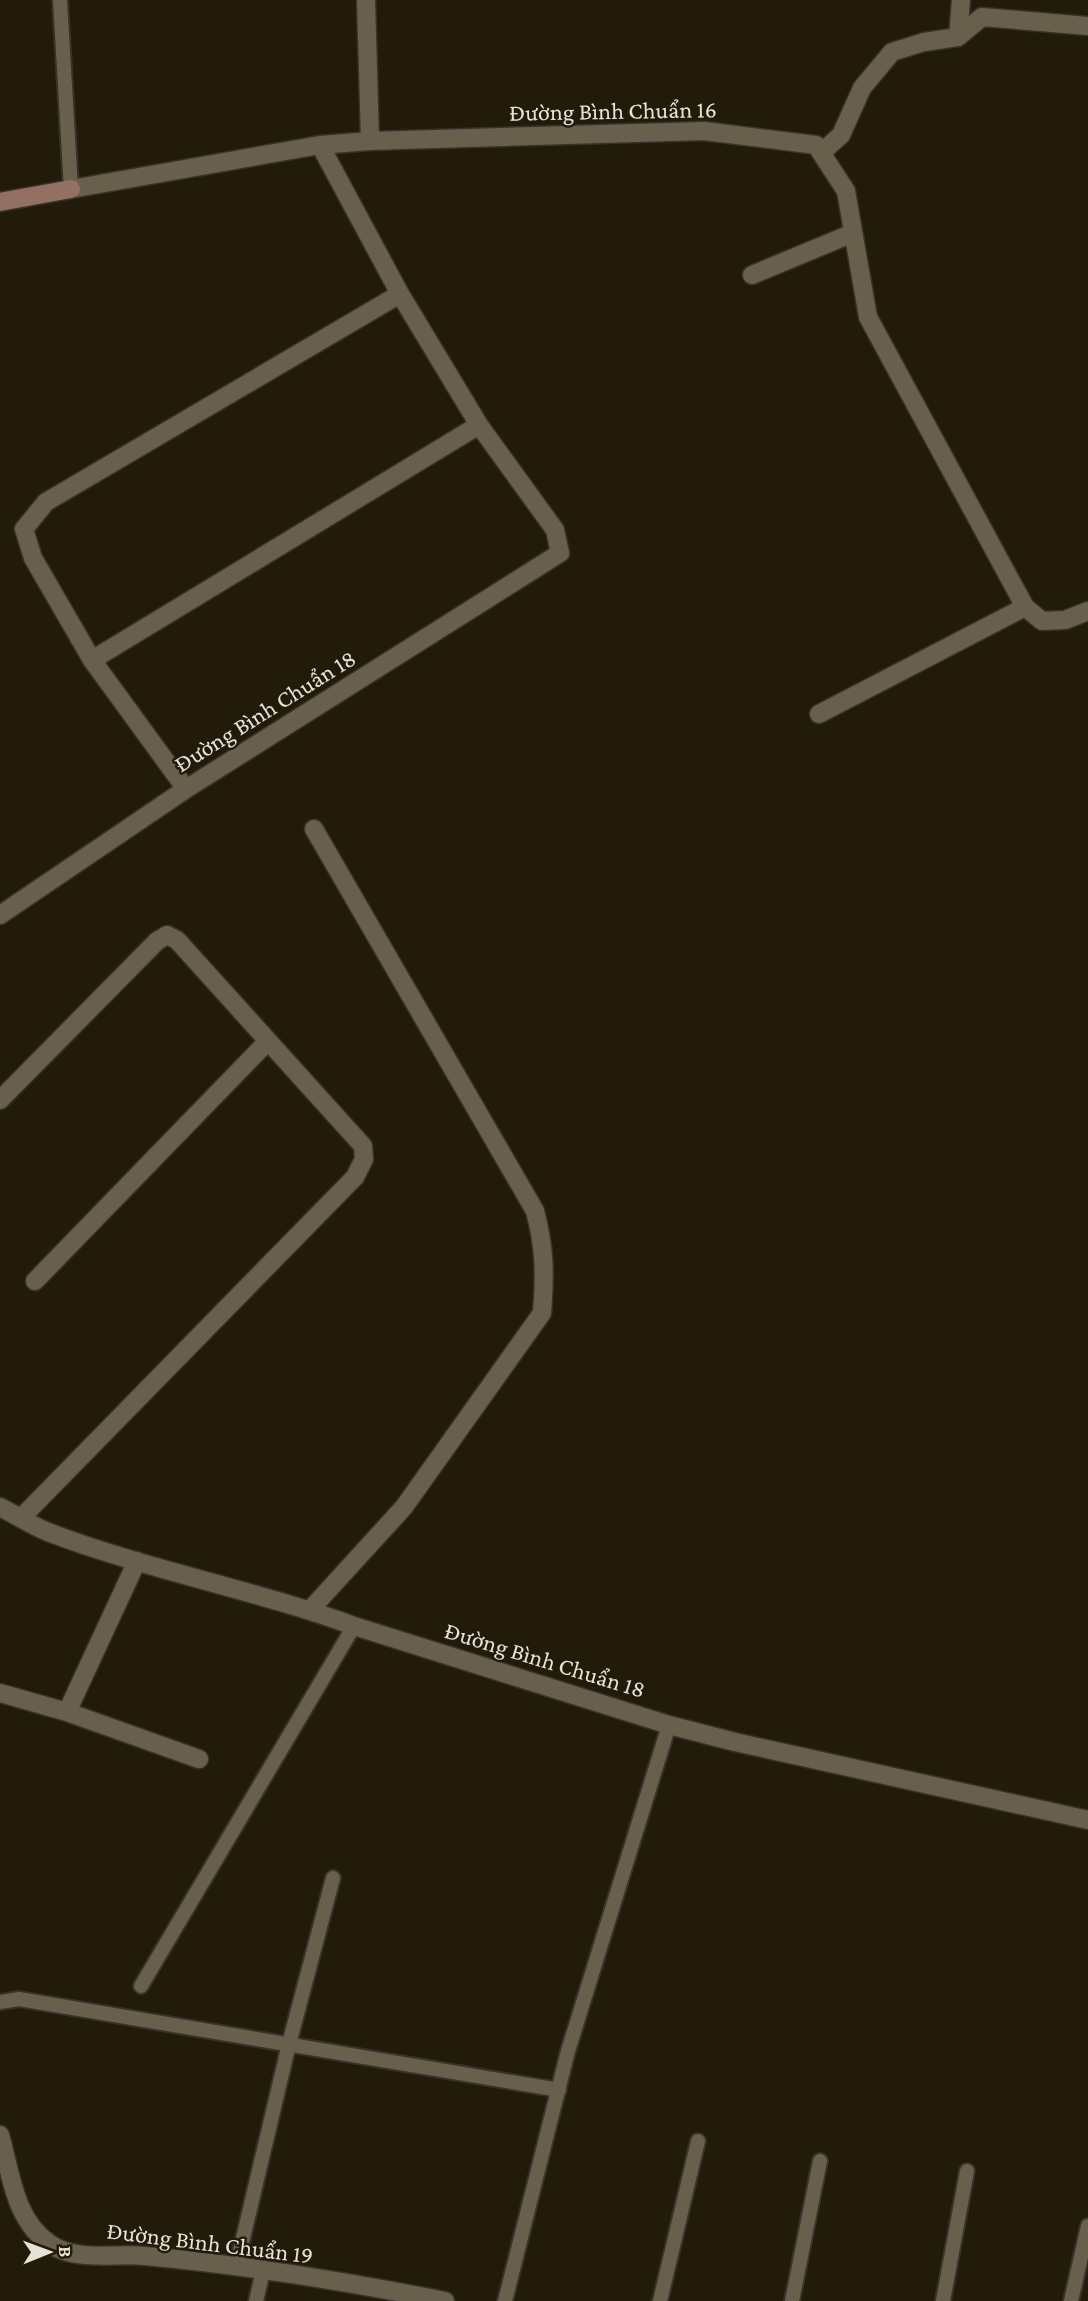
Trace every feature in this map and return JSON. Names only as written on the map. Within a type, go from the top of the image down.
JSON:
[{"type":"street","points":[[366,0],[370,141]]},
{"type":"street","points":[[958,37],[961,0]]},
{"type":"street","points":[[1088,26],[982,18],[958,37],[924,42],[892,52],[862,88],[841,135],[821,153],[846,191],[868,317],[1025,607],[1042,621],[1065,620],[1088,611]]},
{"type":"street","name":"Đường Bình Chuẩn 16","points":[[0,202],[320,145],[370,141],[704,131],[816,145],[821,153]]},
{"type":"street","points":[[92,660],[478,425],[400,295],[320,145]]},
{"type":"street","points":[[752,275],[853,233]]},
{"type":"street","points":[[186,789],[92,660],[33,558],[24,529],[46,502],[400,295]]},
{"type":"street","name":"Đường Bình Chuẩn 18","points":[[0,915],[186,789],[560,553],[555,530],[478,425]]},
{"type":"street","points":[[819,713],[1025,607]]},
{"type":"street","points":[[310,1610],[404,1507],[542,1313],[545,1274],[543,1242],[535,1211],[314,829]]},
{"type":"street","points":[[0,1100],[156,942],[167,935],[177,940],[363,1146],[364,1159],[355,1177],[21,1518]]},
{"type":"street","points":[[35,1281],[267,1042]]},
{"type":"street","name":"Đường Bình Chuẩn 18","points":[[0,1507],[46,1531],[137,1561],[310,1610],[669,1725],[1088,1820]]},
{"type":"street","points":[[67,1712],[137,1561]]},
{"type":"street","points":[[0,1693],[67,1712],[199,1759]]},
{"type":"street","name":"Đường Bình Chuẩn 19","points":[[0,2135],[15,2199],[34,2227],[51,2245],[75,2253],[143,2256],[263,2271],[376,2295],[446,2301]]},
{"type":"lane","points":[[60,0],[71,189]]},
{"type":"lane","points":[[141,1986],[354,1626]]},
{"type":"lane","points":[[505,2301],[568,2051],[669,1725]]},
{"type":"lane","points":[[236,2268],[289,2044],[333,1878]]},
{"type":"lane","points":[[0,2002],[19,1999],[559,2090]]},
{"type":"lane","points":[[660,2301],[698,2141]]},
{"type":"lane","points":[[792,2301],[820,2161]]},
{"type":"lane","points":[[943,2301],[967,2171]]},
{"type":"lane","points":[[1071,2301],[1088,2225]]},
{"type":"lane","points":[[256,2301],[263,2271]]}]
